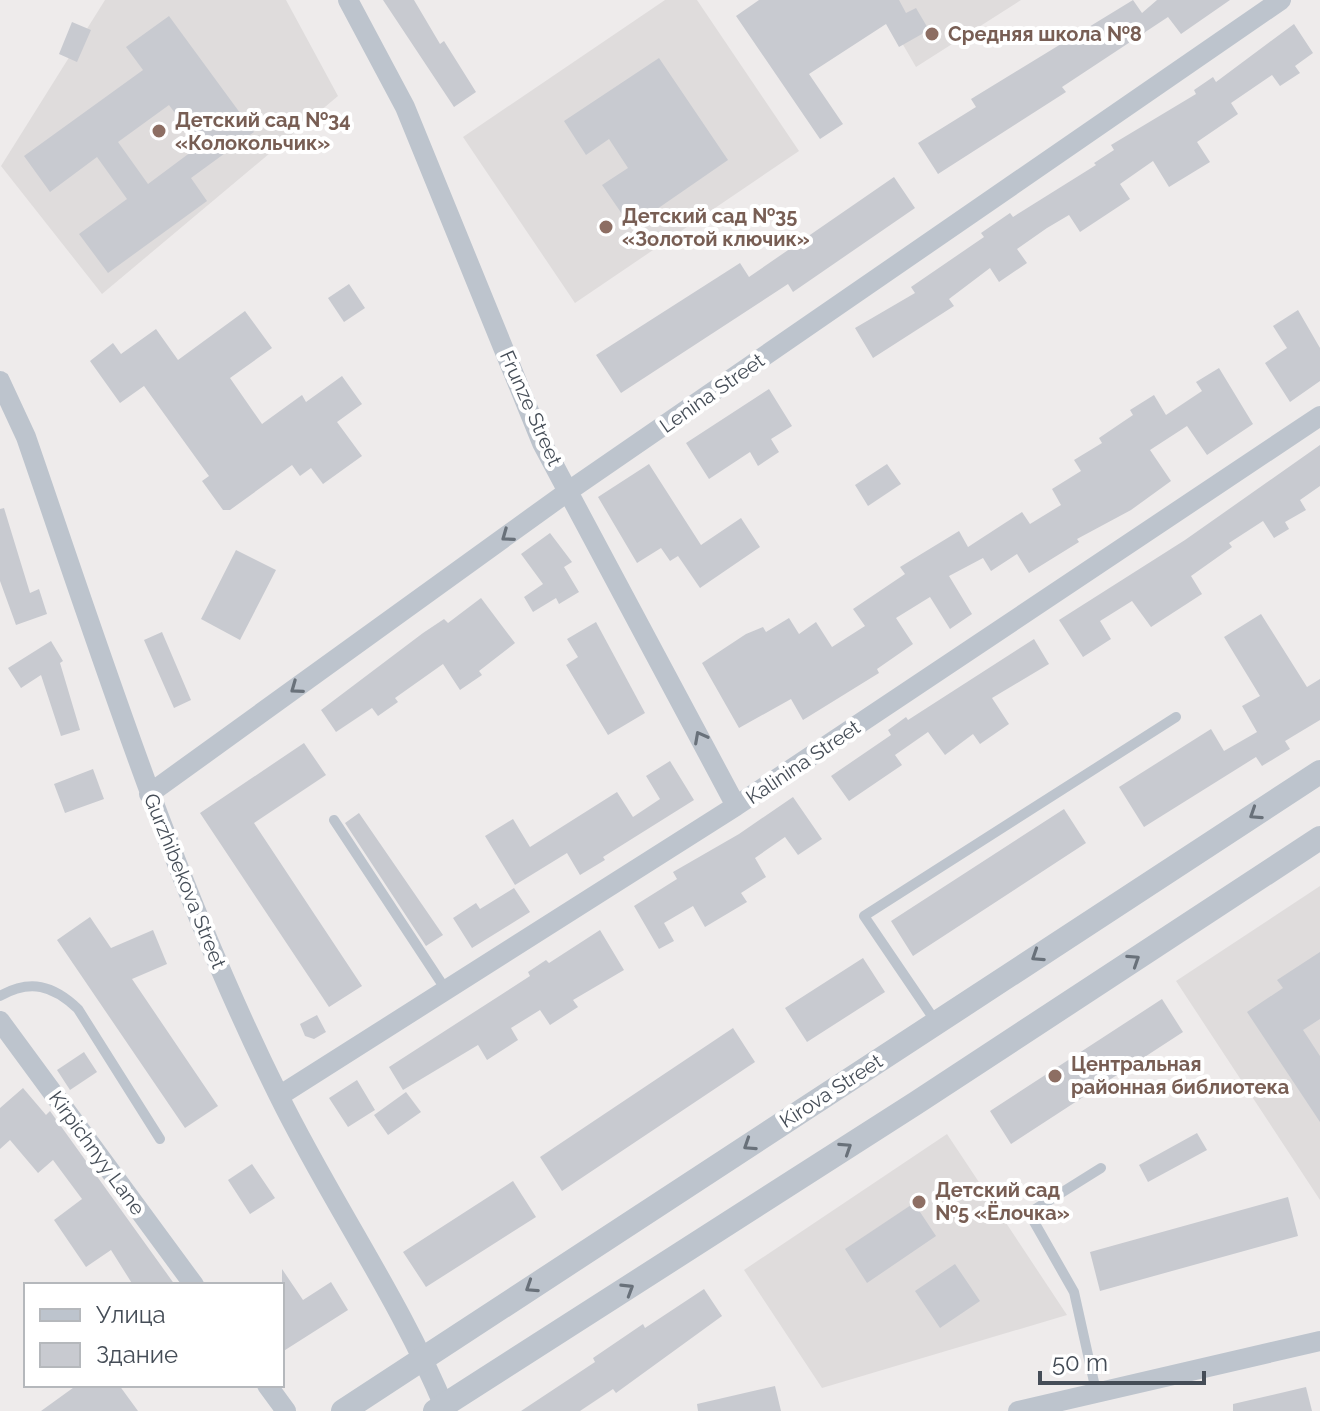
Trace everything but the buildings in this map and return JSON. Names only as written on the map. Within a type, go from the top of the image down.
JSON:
[{"type":"street","name":"Frunze Street","points":[[348,0],[405,107],[542,443],[570,490],[736,806]]},
{"type":"street","name":"Lenina Street","points":[[149,794],[570,490],[1281,0]]},
{"type":"street","name":"Gurzhibekova Street","points":[[0,381],[26,437],[174,864],[279,1096],[421,1359],[441,1409]]},
{"type":"street","name":"Kalinina Street","points":[[279,1096],[736,806],[1320,416]]},
{"type":"street","name":"Kirova Street","points":[[343,1411],[1320,772]]},
{"type":"street","points":[[441,1409],[1320,838]]},
{"type":"street","name":"Kirpichnyy Lane","points":[[0,1021],[193,1283]]},
{"type":"street","points":[[1018,1411],[1320,1341]]},
{"type":"street","points":[[268,1387],[286,1411]]},
{"type":"lane","points":[[936,1022],[864,916],[1176,717]]},
{"type":"lane","points":[[334,820],[446,990]]},
{"type":"lane","points":[[0,996],[18,986],[41,985],[63,994],[78,1009],[160,1139]]},
{"type":"lane","points":[[1096,1391],[1074,1292],[1029,1213],[1101,1168]]},
{"type":"shaded area","name":"Детский сад №34 «Колокольчик»","points":[[105,0],[286,0],[338,96],[102,294],[1,166]]},
{"type":"shaded area","name":"Детский сад №35 «Золотой ключик»","points":[[665,0],[697,0],[799,151],[575,303],[463,137]]},
{"type":"shaded area","name":"Средняя школа №8","points":[[877,0],[1021,0],[916,67]]},
{"type":"shaded area","points":[[1320,886],[1320,1200],[1176,981]]},
{"type":"shaded area","name":"Детский сад №5 «Ёлочка»","points":[[947,1134],[1067,1315],[822,1388],[744,1270]]},
{"type":"place","name":"Средняя школа №8","points":[[932,34]]},
{"type":"place","name":"Детский сад №34 «Колокольчик»","points":[[159,131]]},
{"type":"place","name":"Детский сад №35 «Золотой ключик»","points":[[606,227]]},
{"type":"place","name":"Центральная районная библиотека","points":[[1055,1076]]},
{"type":"place","name":"Детский сад №5 «Ёлочка»","points":[[919,1202]]}]
